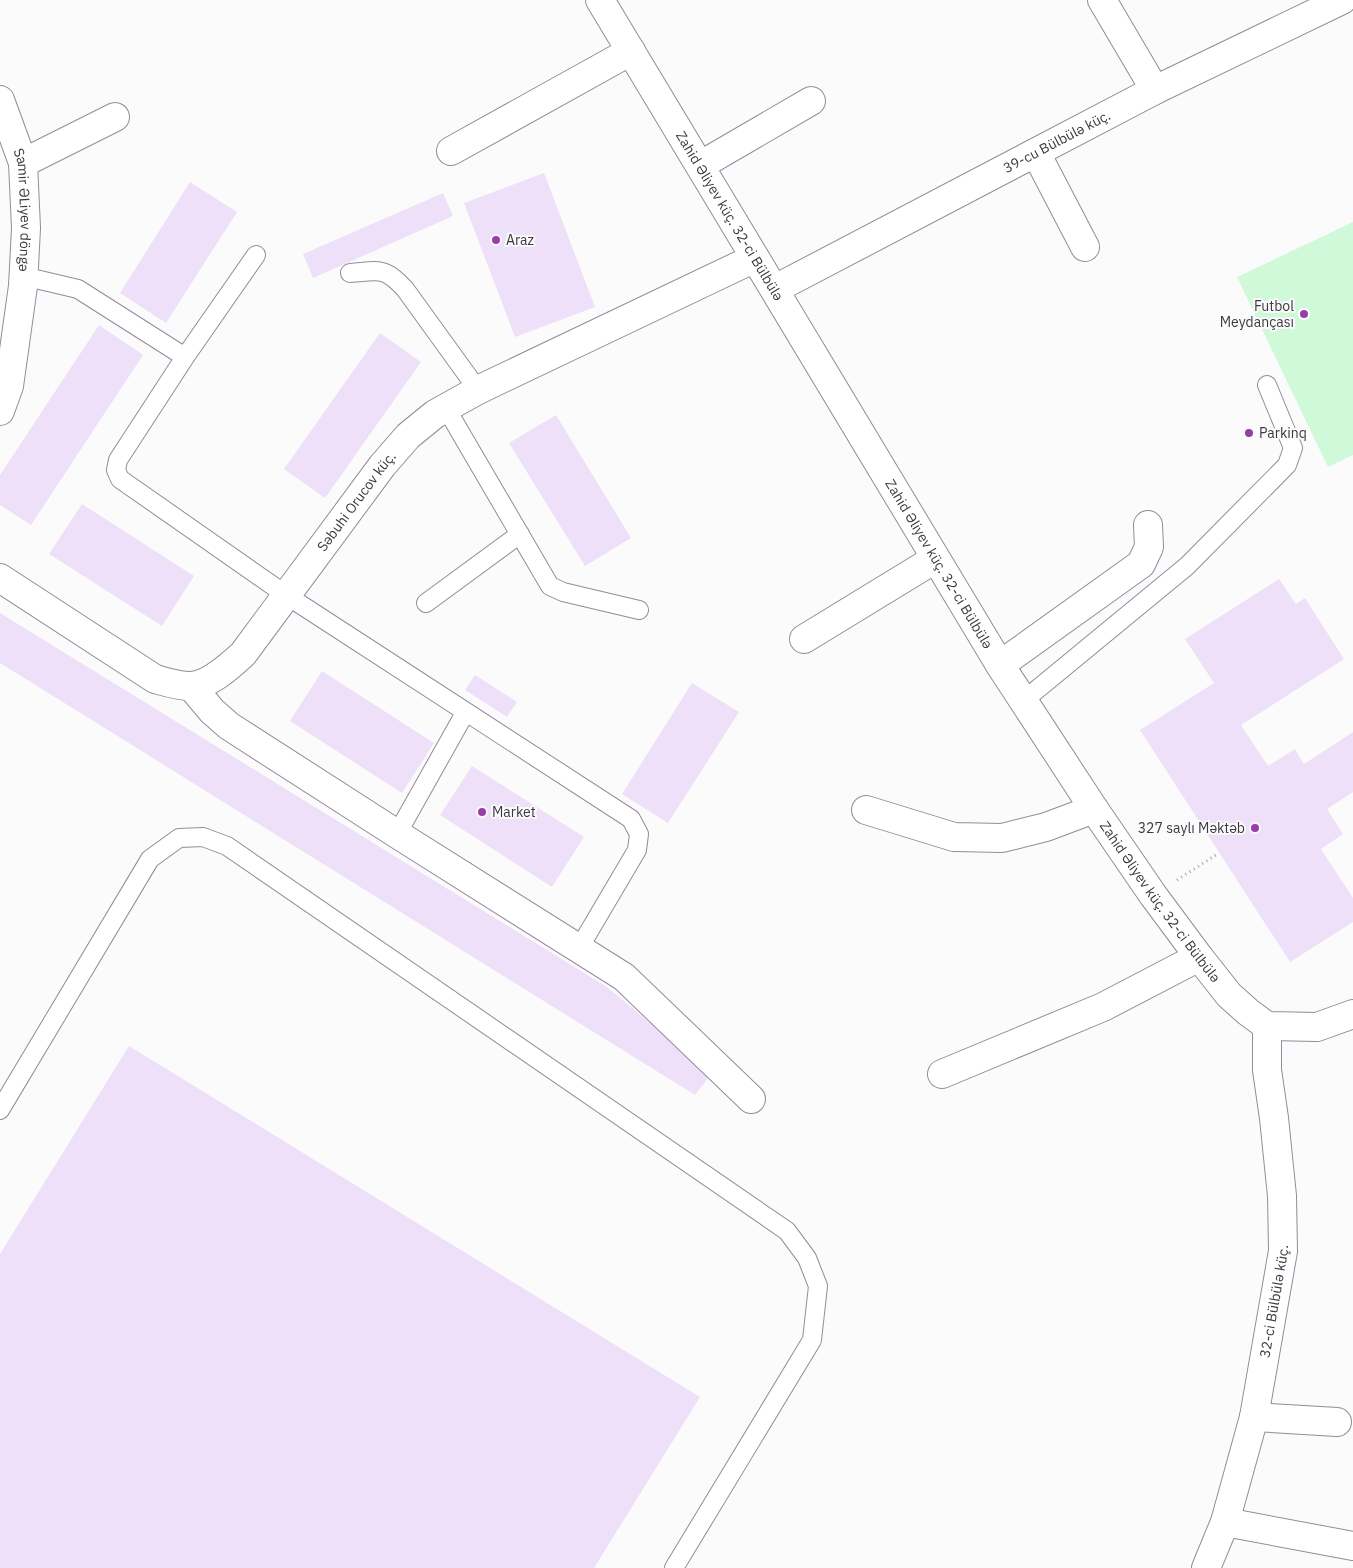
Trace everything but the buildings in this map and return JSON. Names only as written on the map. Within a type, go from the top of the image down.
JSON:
[{"type":"street","name":"Zahid Əliyev küç. 32-ci Bülbülə","points":[[600,0],[775,289],[935,559],[1023,701],[1094,810],[1199,957],[1229,995],[1267,1026]]},
{"type":"street","points":[[1102,0],[1155,90]]},
{"type":"street","name":"39-cu Bülbülə küç.","points":[[775,289],[1155,90],[1342,0]]},
{"type":"street","points":[[451,151],[631,51]]},
{"type":"street","name":"Samir ƏLiyev döngə","points":[[0,100],[23,163],[26,228],[23,276],[3,392]]},
{"type":"street","points":[[700,165],[811,101]]},
{"type":"street","points":[[23,163],[115,117]]},
{"type":"street","points":[[1036,153],[1085,247]]},
{"type":"street","name":"Səbuhi Orucov küç.","points":[[192,686],[224,671],[242,654],[382,466],[408,436],[435,414],[478,390],[755,258]]},
{"type":"street","points":[[1000,665],[1141,564],[1149,547],[1148,525]]},
{"type":"street","points":[[804,638],[935,559]]},
{"type":"street","points":[[0,578],[155,679],[173,684],[192,686],[212,711],[229,726],[578,950],[624,977],[751,1099]]},
{"type":"street","points":[[866,810],[954,837],[1002,838],[1046,827],[1094,810]]},
{"type":"street","points":[[942,1074],[1104,1007],[1199,957]]},
{"type":"street","points":[[1267,1026],[1317,1027],[1353,1014]]},
{"type":"street","name":"32-ci Bülbülə küç.","points":[[1206,1568],[1225,1522],[1254,1417],[1282,1251],[1282,1196],[1267,1070],[1267,1026]]},
{"type":"street","points":[[1254,1417],[1337,1422]]},
{"type":"street","points":[[1225,1522],[1353,1546]]},
{"type":"lane","points":[[256,255],[118,460],[116,470],[120,479],[286,595],[631,819],[639,834],[637,850],[578,950]]},
{"type":"lane","points":[[350,272],[382,271],[394,277],[405,289],[478,390]]},
{"type":"lane","points":[[23,276],[78,288],[185,358]]},
{"type":"lane","points":[[1023,701],[1187,566],[1287,465],[1294,448],[1267,385]]},
{"type":"lane","points":[[446,408],[550,586],[563,592],[638,610]]},
{"type":"lane","points":[[426,603],[520,534]]},
{"type":"lane","points":[[397,834],[465,713]]},
{"type":"lane","points":[[0,1110],[150,859],[179,838],[203,837],[227,846],[788,1231],[807,1258],[818,1286],[812,1340],[674,1568]]},
{"type":"path","points":[[1153,895],[1219,853]]},
{"type":"green space","name":"Futbol Meydançası","points":[[1353,222],[1353,455],[1328,467],[1237,277]]},
{"type":"place","name":"Araz","points":[[496,240]]},
{"type":"place","name":"Futbol Meydançası","points":[[1304,314]]},
{"type":"place","name":"Parkinq","points":[[1249,433]]},
{"type":"place","name":"Market","points":[[482,812]]},
{"type":"place","name":"327 saylı Məktəb","points":[[1255,828]]}]
